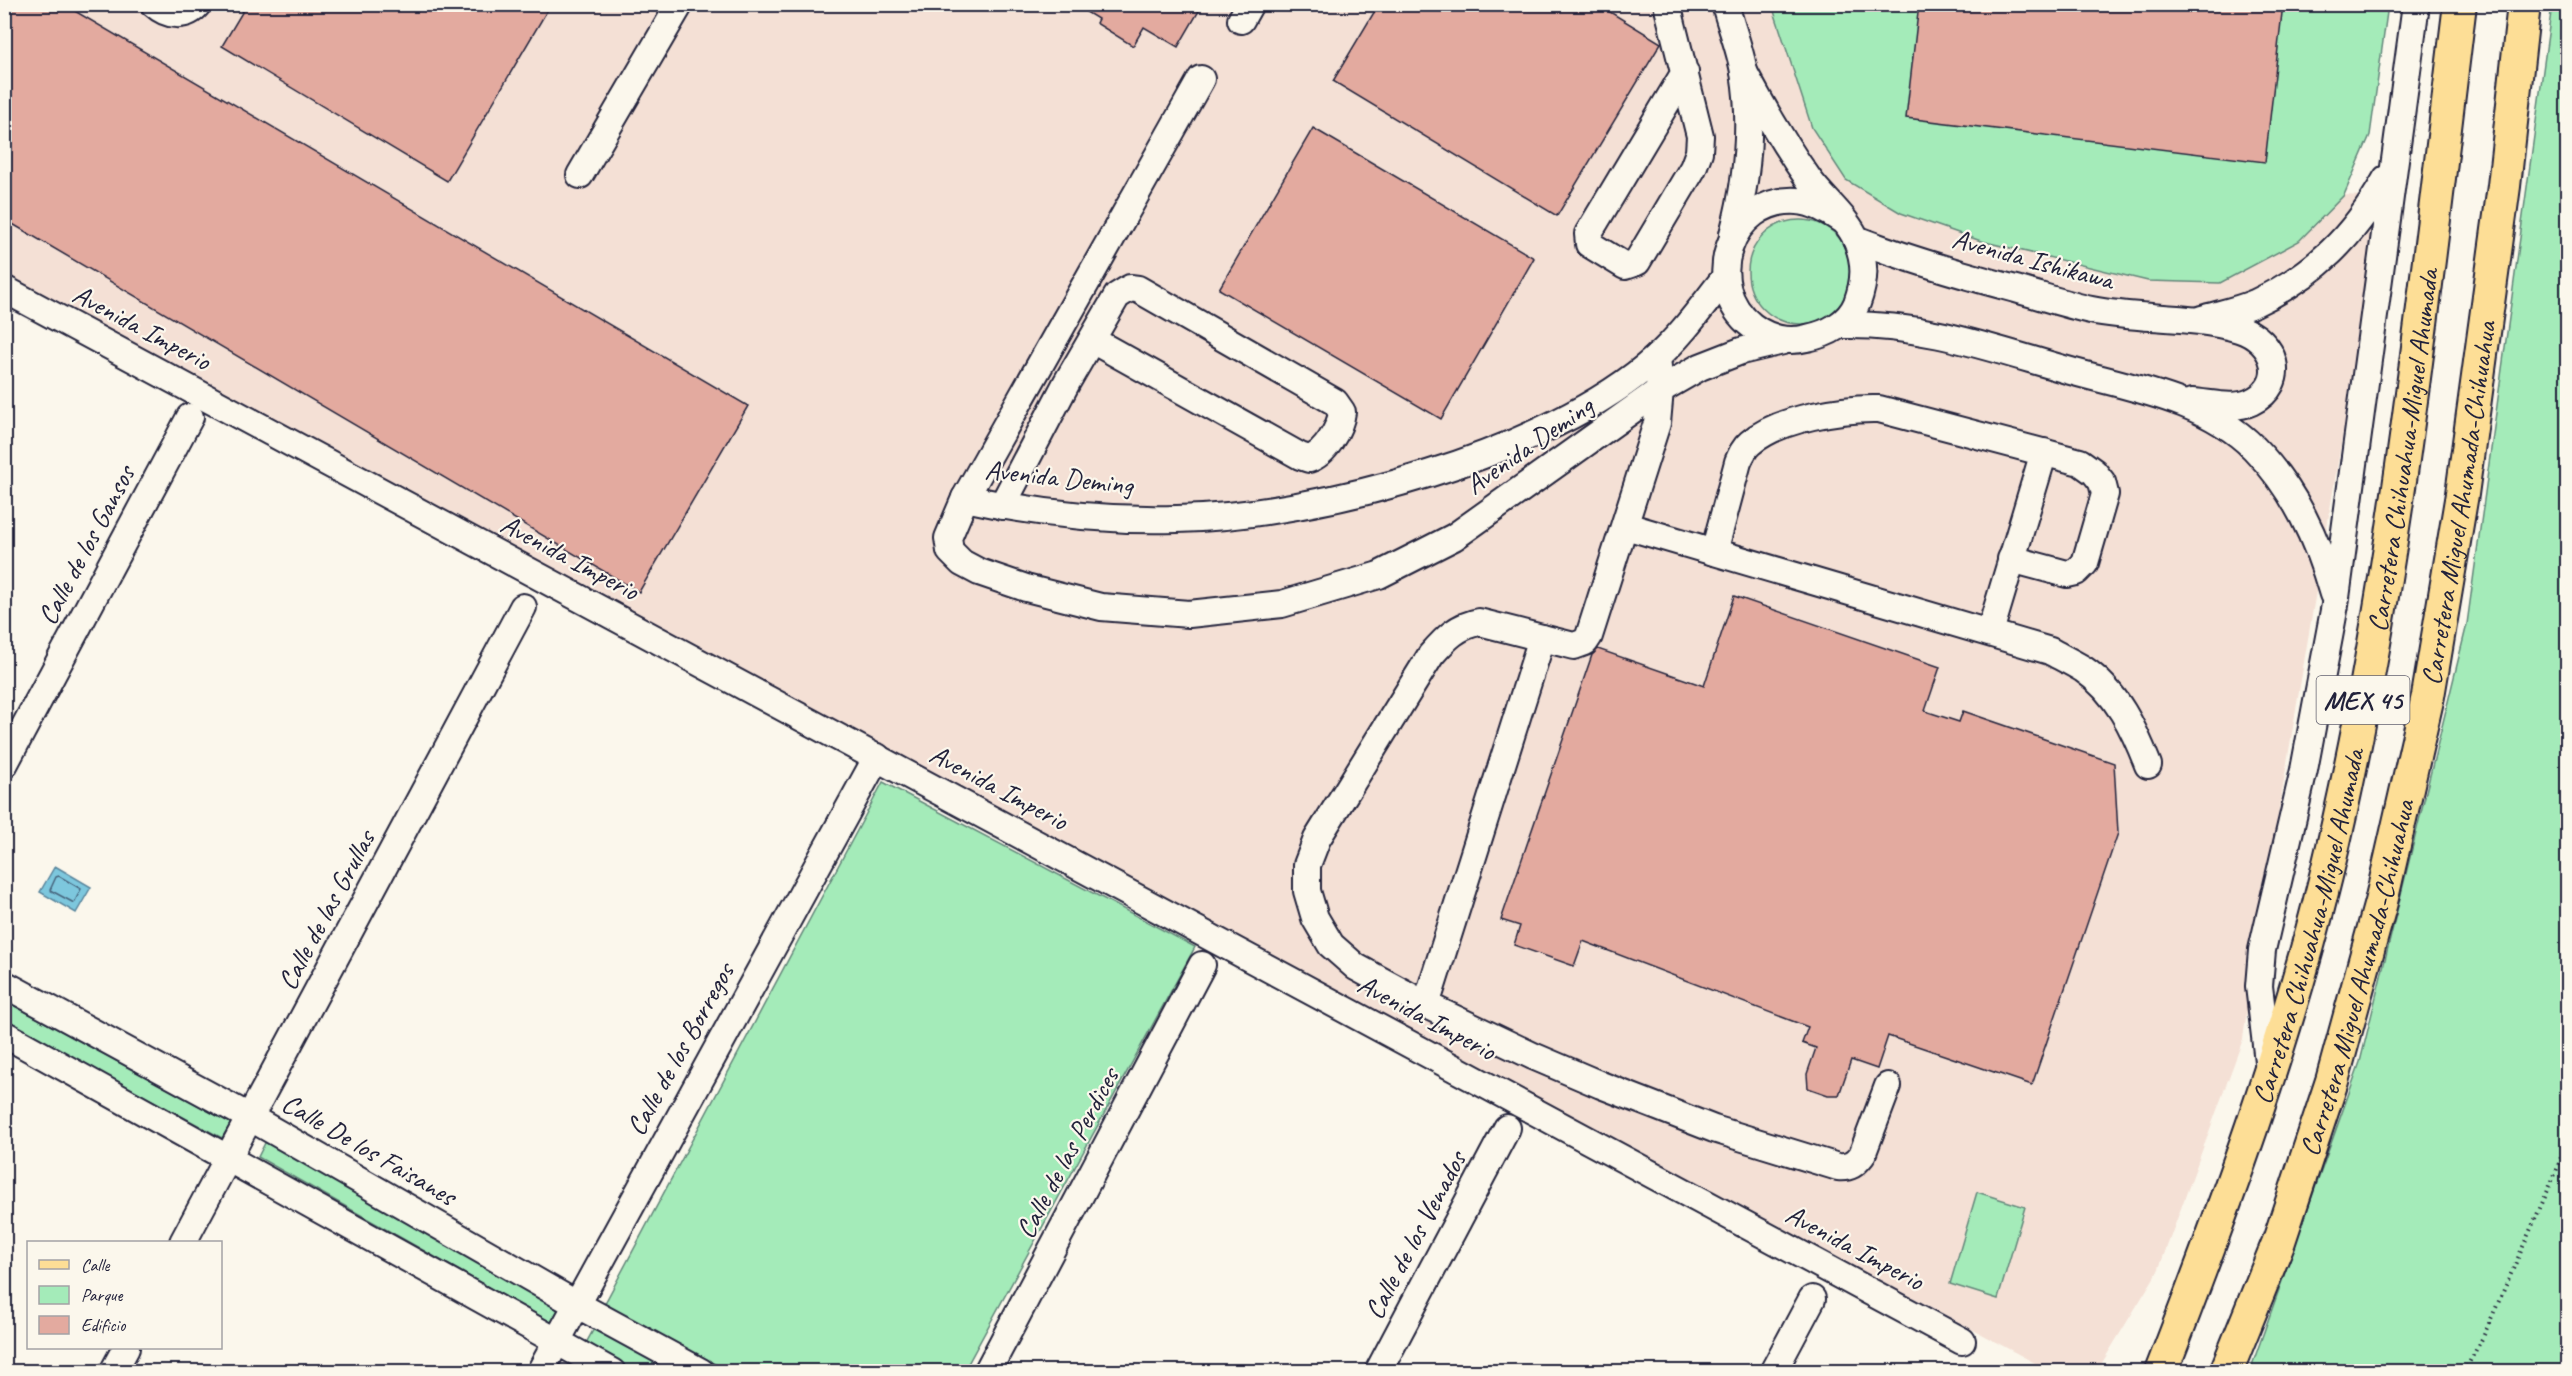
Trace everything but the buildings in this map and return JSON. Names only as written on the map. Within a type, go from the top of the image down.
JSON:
[{"type":"main road","name":"Carretera Chihuahua-Miguel Ahumada","points":[[2161,1371],[2207,1252],[2270,1071],[2326,877],[2360,714],[2392,528],[2460,4]]},
{"type":"main road","name":"Carretera Miguel Ahumada-Chihuahua","points":[[2226,1371],[2278,1240],[2332,1081],[2381,902],[2428,696],[2462,494],[2504,186],[2524,4]]},
{"type":"street","points":[[154,4],[169,15],[182,14],[195,9],[198,4]]},
{"type":"street","points":[[580,174],[680,4]]},
{"type":"street","points":[[1667,4],[1685,72],[1700,136],[1699,152],[1637,262],[1625,266],[1589,244],[1588,234],[1685,72]]},
{"type":"street","name":"Avenida Ishikawa","points":[[1725,4],[1744,72],[1748,159],[1743,197],[1733,237],[1725,257],[1724,279],[1730,301],[1743,319],[1761,333],[1783,341]]},
{"type":"street","points":[[2270,1071],[2259,986],[2262,950],[2304,770],[2335,604],[2416,4]]},
{"type":"street","name":"Avenida Ishikawa","points":[[1744,72],[1793,158],[1849,229],[1864,261],[1864,285],[1855,307],[1841,325]]},
{"type":"street","points":[[964,498],[1201,79]]},
{"type":"street","points":[[2199,320],[2253,304],[2302,277],[2339,245],[2367,212],[2393,165]]},
{"type":"street","name":"Avenida Ishikawa","points":[[1733,237],[1749,218],[1770,205],[1796,201],[1820,206],[1849,229],[1904,258],[2091,310],[2146,318],[2199,320]]},
{"type":"street","name":"Avenida Deming","points":[[1724,279],[1657,357],[1615,390],[1526,438],[1475,457],[1365,492],[1263,512],[1178,519],[1095,517],[1002,506],[964,498],[948,538],[950,551],[962,563],[979,572],[1026,588],[1101,607],[1189,614],[1282,604],[1379,574],[1454,537],[1660,390],[1710,363],[1741,351],[1783,341]]},
{"type":"street","points":[[1002,506],[1092,340],[1117,296],[1130,288],[1138,289],[1335,402],[1342,412],[1342,419],[1322,452],[1309,459],[1092,340]]},
{"type":"street","name":"Avenida Imperio","points":[[4,289],[1962,1341]]},
{"type":"street","points":[[2177,401],[2234,405],[2250,402],[2263,393],[2272,380],[2274,363],[2268,347],[2257,337],[2240,329],[2199,320]]},
{"type":"street","points":[[1783,341],[1821,335],[1841,325],[1874,324],[1941,334],[2177,401],[2216,419],[2253,447],[2282,480],[2308,522],[2322,558],[2335,604]]},
{"type":"street","points":[[1657,357],[1660,390],[1657,423],[1626,526],[1585,642],[1574,646],[1479,622],[1465,625],[1449,635],[1431,655],[1317,839],[1307,865],[1307,891],[1315,918],[1331,945],[1356,967],[1426,1005],[1533,1056],[1713,1129],[1838,1167],[1848,1168],[1862,1155],[1888,1086]]},
{"type":"street","points":[[1714,552],[1738,462],[1744,449],[1752,441],[1784,424],[1832,411],[1854,408],[1880,409],[2044,452],[2080,462],[2094,472],[2102,482],[2105,494],[2085,563],[2076,572],[2067,574],[2011,559]]},
{"type":"street","name":"Calle de los Gansos","points":[[4,765],[190,417]]},
{"type":"street","points":[[1990,632],[2044,452]]},
{"type":"street","points":[[1626,526],[2050,651],[2085,670],[2114,698],[2133,728],[2148,765]]},
{"type":"street","name":"Calle de las Grullas","points":[[184,1241],[523,607]]},
{"type":"street","points":[[1426,1005],[1542,638]]},
{"type":"street","name":"Calle de los Borregos","points":[[540,1371],[877,757]]},
{"type":"street","name":"Calle de las Perdices","points":[[987,1371],[1202,965]]},
{"type":"street","name":"Calle De los Faisanes","points":[[4,984],[251,1118],[576,1304],[700,1371]]},
{"type":"street","points":[[4,1034],[612,1371]]},
{"type":"street","name":"Calle de los Venados","points":[[1378,1371],[1508,1128]]},
{"type":"street","points":[[1773,1371],[1812,1299]]},
{"type":"street","points":[[113,1371],[125,1349]]},
{"type":"path","points":[[2464,1371],[2483,1337],[2556,1172],[2568,1136]]},
{"type":"shaded area","points":[[4,5],[1772,5],[1812,128],[1981,241],[2063,259],[2299,241],[2344,195],[2383,197],[2256,945],[2243,1039],[2158,1271],[2097,1371],[2050,1371],[5,277]]},
{"type":"green space","points":[[1772,5],[2388,5],[2370,135],[2344,195],[2299,241],[2220,283],[2148,281],[1981,241],[1901,213],[1846,180],[1812,128]]},
{"type":"green space","points":[[2552,5],[2568,5],[2567,1371],[2250,1371],[2360,1062],[2467,624]]},
{"type":"green space","points":[[1800,220],[1820,224],[1837,235],[1848,252],[1852,272],[1848,292],[1837,309],[1820,320],[1800,324],[1780,320],[1763,309],[1752,292],[1748,272],[1752,252],[1763,235],[1780,224]]},
{"type":"green space","points":[[883,782],[1195,947],[964,1371],[728,1371],[604,1305]]},
{"type":"green space","points":[[4,1000],[231,1123],[222,1138],[5,1021]]},
{"type":"green space","points":[[266,1141],[560,1309],[552,1323],[258,1157]]},
{"type":"green space","points":[[1977,1192],[2025,1207],[1998,1299],[1950,1284]]},
{"type":"green space","points":[[596,1325],[682,1371],[634,1371],[585,1345]]},
{"type":"water","points":[[55,866],[91,887],[76,913],[40,892]]}]
